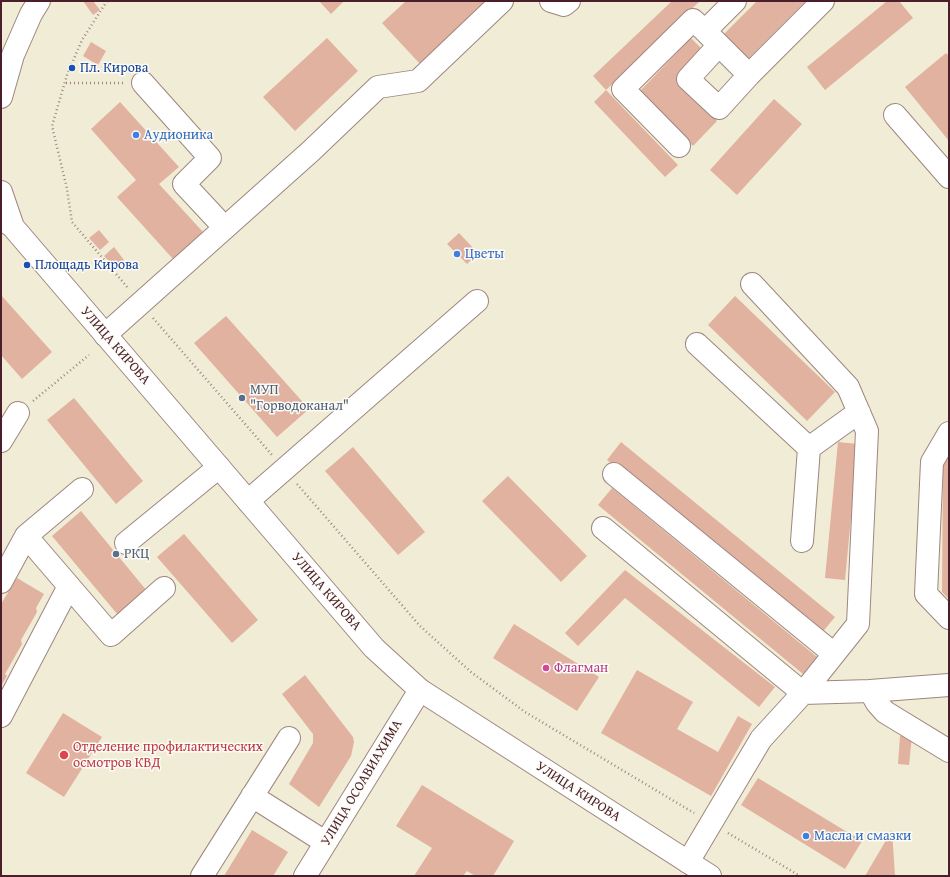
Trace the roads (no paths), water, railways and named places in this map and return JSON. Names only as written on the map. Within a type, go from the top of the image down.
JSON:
[{"type":"main road","points":[[1,97],[14,55],[31,14],[39,1]]},
{"type":"main road","points":[[105,335],[311,151],[378,87],[418,81],[502,1]]},
{"type":"main road","points":[[551,1],[564,5],[568,1]]},
{"type":"main road","points":[[735,1],[688,79],[718,108],[823,1]]},
{"type":"main road","points":[[679,146],[623,89],[693,20],[749,75]]},
{"type":"main road","points":[[143,84],[210,158],[184,184],[225,228]]},
{"type":"main road","points":[[894,115],[949,177]]},
{"type":"main road","name":"УЛИЦА КИРОВА","points":[[1,192],[7,223],[374,648],[420,690],[698,871]]},
{"type":"main road","points":[[698,871],[711,823],[761,739],[803,693],[858,624],[867,430],[848,387],[752,284]]},
{"type":"main road","points":[[248,501],[477,301]]},
{"type":"main road","points":[[697,344],[809,448]]},
{"type":"main road","points":[[802,541],[809,448],[859,412]]},
{"type":"main road","points":[[1,442],[18,413]]},
{"type":"main road","points":[[949,433],[932,462],[926,594],[949,618]]},
{"type":"main road","points":[[126,543],[219,467]]},
{"type":"main road","points":[[614,474],[834,654]]},
{"type":"main road","points":[[1,582],[26,536],[82,489]]},
{"type":"main road","points":[[603,528],[803,693],[870,691],[949,685]]},
{"type":"main road","points":[[26,536],[111,636],[164,588]]},
{"type":"main road","points":[[1,716],[69,586]]},
{"type":"main road","name":"УЛИЦА ОСОАВИАХИМА","points":[[305,876],[420,690]]},
{"type":"main road","points":[[870,691],[885,712],[949,751]]},
{"type":"main road","points":[[202,876],[289,738]]},
{"type":"main road","points":[[252,796],[325,842]]},
{"type":"place","name":"Пл. Кирова","points":[[72,68]]},
{"type":"place","name":"Аудионика","points":[[136,135]]},
{"type":"place","name":"Цветы","points":[[457,254]]},
{"type":"place","name":"Площадь Кирова","points":[[27,265]]},
{"type":"place","name":"МУП \"Горводоканал\"","points":[[242,398]]},
{"type":"place","name":"РКЦ","points":[[116,554]]},
{"type":"place","name":"Флагман","points":[[546,668]]},
{"type":"place","name":"Отделение профилактических осмотров КВД","points":[[64,755]]},
{"type":"place","name":"Масла и смазки","points":[[806,836]]}]
